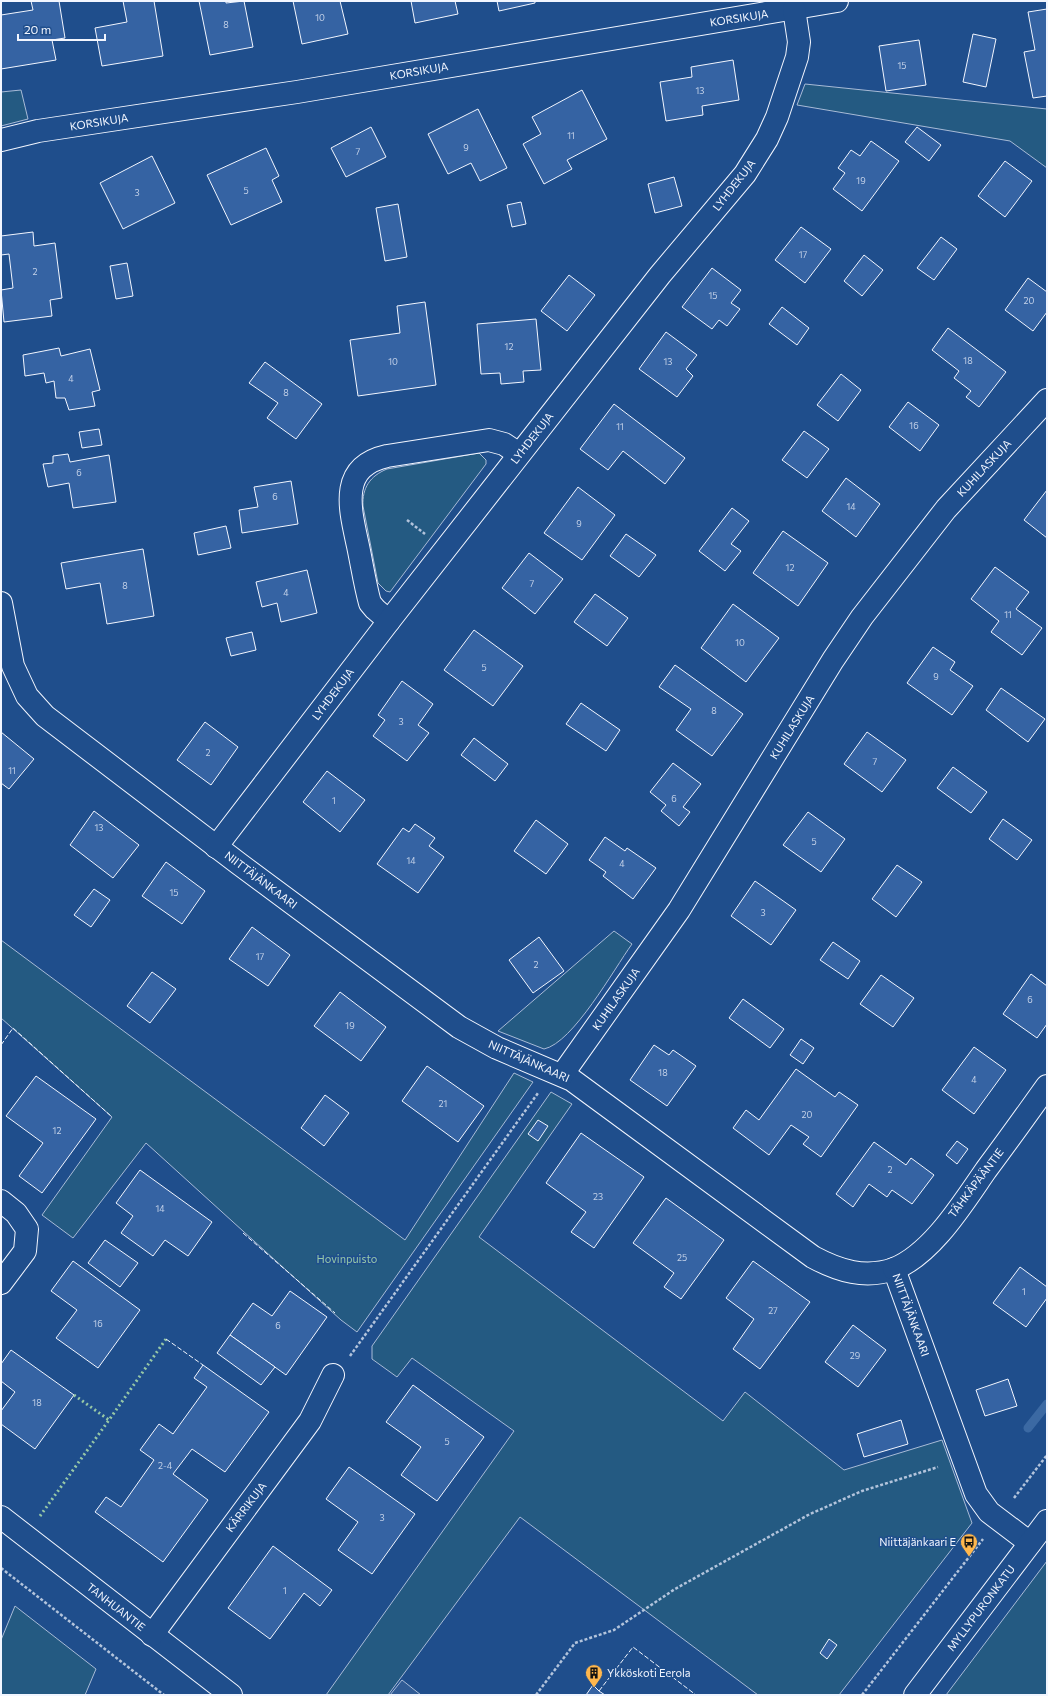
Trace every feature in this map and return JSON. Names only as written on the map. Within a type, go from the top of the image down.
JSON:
[{"type":"street","name":"KORSIKUJA","points":[[1,140],[38,131],[297,92],[837,1]]},
{"type":"street","name":"LYHDEKUJA","points":[[216,847],[389,621],[672,259],[745,174],[767,139],[777,117],[797,57],[799,42],[794,9]]},
{"type":"street","name":"KUHILASKUJA","points":[[558,1073],[679,910],[862,616],[946,509],[1047,400]]},
{"type":"street","points":[[389,621],[370,603],[349,500],[358,474],[364,466],[372,459],[489,440],[504,444],[519,454]]},
{"type":"street","name":"NIITTÄJÄNKAARI","points":[[1,603],[13,666],[27,696],[36,707],[63,730],[216,847],[460,1027],[497,1048],[558,1073],[583,1088],[813,1257],[828,1265],[851,1273],[871,1274],[894,1269],[976,1494],[989,1512],[1030,1543]]},
{"type":"street","name":"TÄHKÄPÄÄNTIE","points":[[894,1269],[910,1262],[931,1243],[974,1187],[1047,1086]]},
{"type":"street","points":[[1,1201],[16,1213],[27,1229],[25,1252],[1,1283]]},
{"type":"street","name":"KÄRRIKUJA","points":[[152,1635],[310,1421],[333,1375]]},
{"type":"street","name":"TANHUANTIE","points":[[1,1517],[231,1695]]},
{"type":"street","name":"MYLLYPURONKATU","points":[[915,1695],[1047,1521]]},
{"type":"path","points":[[333,1375],[356,1350],[558,1073]]},
{"type":"path","points":[[1010,1504],[1047,1455]]},
{"type":"path","points":[[536,1695],[576,1643],[614,1630],[675,1589],[752,1545],[810,1514],[862,1491],[905,1479],[963,1458]]},
{"type":"path","points":[[862,1695],[984,1538]]},
{"type":"path","points":[[1,1568],[164,1695]]},
{"type":"green space","points":[[805,84],[1047,109],[1047,168],[1010,141],[797,105]]},
{"type":"green space","points":[[21,90],[28,119],[1,126],[1,92]]},
{"type":"green space","points":[[479,453],[486,460],[486,464],[390,592],[386,591],[378,583],[363,506],[364,494],[368,483],[376,475],[387,469]]},
{"type":"green space","points":[[614,931],[632,944],[592,1004],[567,1034],[555,1044],[544,1049],[498,1031]]},
{"type":"green space","name":"Hovinpuisto","points":[[1,940],[405,1240],[514,1073],[533,1082],[357,1332],[341,1320],[146,1143],[73,1238],[42,1215],[112,1117],[1,1018]]},
{"type":"green space","points":[[551,1092],[572,1104],[479,1237],[723,1421],[745,1392],[844,1470],[942,1440],[972,1523],[839,1695],[758,1695],[520,1517],[388,1695],[326,1695],[514,1431],[412,1358],[397,1377],[372,1359],[372,1346]]},
{"type":"green space","points":[[1047,1561],[1047,1695],[946,1695]]},
{"type":"green space","points":[[15,1606],[96,1669],[85,1695],[1,1695],[1,1640]]},
{"type":"shaded area","points":[[402,1680],[421,1695],[390,1695]]},
{"type":"building","points":[[31,1],[59,1],[65,38],[52,40],[56,60],[1,69],[1,15],[33,10]]},
{"type":"building","points":[[123,1],[154,1],[163,56],[102,66],[95,28],[127,22]]},
{"type":"building","points":[[199,1],[226,1],[226,3],[244,1],[253,47],[210,55]]},
{"type":"building","points":[[293,1],[340,1],[348,34],[302,44]]},
{"type":"building","points":[[411,1],[455,1],[458,14],[415,23]]},
{"type":"building","points":[[497,1],[535,1],[535,3],[499,11]]},
{"type":"building","points":[[1047,9],[1047,96],[1033,98],[1024,52],[1035,50],[1028,12]]},
{"type":"building","points":[[973,34],[996,39],[986,87],[963,82]]},
{"type":"building","points":[[919,40],[926,85],[886,91],[879,46]]},
{"type":"building","points":[[733,60],[739,100],[702,106],[703,115],[666,121],[660,82],[692,77],[691,67]]},
{"type":"building","points":[[582,90],[607,139],[567,160],[572,169],[544,184],[523,144],[541,134],[532,117]]},
{"type":"building","points":[[478,109],[507,168],[480,181],[471,163],[448,174],[428,134]]},
{"type":"building","points":[[371,127],[386,157],[346,177],[331,148]]},
{"type":"building","points":[[917,127],[941,145],[929,161],[905,142]]},
{"type":"building","points":[[871,141],[899,161],[862,211],[833,189],[845,173],[838,168],[851,150],[860,156]]},
{"type":"building","points":[[266,148],[279,176],[272,180],[282,202],[231,225],[207,175]]},
{"type":"building","points":[[152,156],[175,203],[123,229],[100,183]]},
{"type":"building","points":[[1005,161],[1032,181],[1005,217],[978,196]]},
{"type":"building","points":[[674,177],[682,206],[655,213],[648,184]]},
{"type":"building","points":[[521,202],[526,224],[512,227],[507,205]]},
{"type":"building","points":[[398,204],[407,257],[385,261],[376,208]]},
{"type":"building","points":[[801,227],[831,249],[805,283],[775,260]]},
{"type":"building","points":[[33,232],[34,246],[55,243],[62,298],[50,300],[52,316],[4,322],[1,290],[13,288],[9,254],[1,255],[1,236]]},
{"type":"building","points":[[941,237],[957,249],[934,280],[917,268]]},
{"type":"building","points":[[864,255],[883,270],[862,296],[844,281]]},
{"type":"building","points":[[127,263],[133,296],[116,299],[110,266]]},
{"type":"building","points":[[712,268],[741,290],[731,303],[740,309],[727,326],[719,320],[712,329],[682,307]]},
{"type":"building","points":[[569,275],[595,295],[567,331],[541,311]]},
{"type":"building","points":[[1028,278],[1047,292],[1047,312],[1033,331],[1005,310]]},
{"type":"building","points":[[425,302],[436,385],[358,396],[350,340],[400,333],[397,306]]},
{"type":"building","points":[[782,307],[809,328],[797,345],[769,324]]},
{"type":"building","points":[[536,319],[541,370],[523,371],[524,382],[501,384],[500,373],[481,374],[477,324]]},
{"type":"building","points":[[948,328],[1006,372],[979,407],[966,397],[971,391],[954,378],[959,371],[932,350]]},
{"type":"building","points":[[666,332],[697,355],[686,369],[693,376],[677,397],[639,369]]},
{"type":"building","points":[[59,348],[61,356],[90,349],[100,390],[92,392],[95,406],[69,410],[65,398],[56,398],[54,381],[46,383],[44,373],[25,376],[23,355]]},
{"type":"building","points":[[265,362],[322,404],[296,439],[267,418],[278,403],[249,383]]},
{"type":"building","points":[[841,374],[861,390],[838,421],[817,405]]},
{"type":"building","points":[[908,402],[939,425],[920,451],[889,427]]},
{"type":"building","points":[[614,404],[685,458],[665,484],[623,451],[608,470],[580,449]]},
{"type":"building","points":[[99,429],[102,445],[82,448],[79,432]]},
{"type":"building","points":[[804,431],[829,449],[807,478],[782,460]]},
{"type":"building","points":[[68,454],[70,462],[109,455],[116,502],[73,508],[69,483],[48,487],[43,464],[53,463],[53,456]]},
{"type":"building","points":[[846,478],[880,504],[856,537],[822,511]]},
{"type":"building","points":[[291,481],[298,524],[242,533],[239,510],[258,507],[254,487]]},
{"type":"building","points":[[578,487],[615,515],[582,560],[544,533]]},
{"type":"building","points":[[1047,490],[1047,538],[1024,520]]},
{"type":"building","points":[[732,508],[749,521],[731,544],[741,551],[725,571],[699,551]]},
{"type":"building","points":[[226,526],[231,548],[198,555],[194,533]]},
{"type":"building","points":[[783,531],[828,563],[798,606],[753,573]]},
{"type":"building","points":[[626,534],[656,555],[639,577],[610,556]]},
{"type":"building","points":[[143,549],[154,616],[107,624],[100,583],[66,589],[61,563]]},
{"type":"building","points":[[529,553],[563,579],[535,614],[502,588]]},
{"type":"building","points":[[995,567],[1029,592],[1016,609],[1042,628],[1022,655],[991,632],[999,621],[971,599]]},
{"type":"building","points":[[307,570],[317,613],[281,622],[277,603],[262,607],[256,582]]},
{"type":"building","points":[[595,594],[628,618],[607,646],[574,622]]},
{"type":"building","points":[[733,604],[779,638],[746,682],[701,648]]},
{"type":"building","points":[[474,630],[523,666],[493,706],[444,670]]},
{"type":"building","points":[[252,632],[256,650],[231,656],[226,638]]},
{"type":"building","points":[[933,647],[955,662],[950,670],[973,686],[952,715],[907,683]]},
{"type":"building","points":[[675,665],[743,714],[712,756],[676,730],[691,709],[659,687]]},
{"type":"building","points":[[402,681],[433,704],[418,725],[429,733],[407,761],[373,736],[385,720],[378,715]]},
{"type":"building","points":[[1001,688],[1045,719],[1028,742],[986,710]]},
{"type":"building","points":[[581,703],[620,730],[606,751],[566,724]]},
{"type":"building","points":[[205,722],[238,747],[211,785],[177,760]]},
{"type":"building","points":[[1,732],[34,759],[9,789],[1,783]]},
{"type":"building","points":[[867,732],[906,760],[882,792],[844,764]]},
{"type":"building","points":[[474,738],[508,764],[495,781],[461,755]]},
{"type":"building","points":[[673,763],[701,784],[683,807],[690,812],[679,826],[661,811],[666,805],[650,792]]},
{"type":"building","points":[[953,767],[987,792],[971,813],[937,788]]},
{"type":"building","points":[[327,771],[365,800],[340,832],[303,802]]},
{"type":"building","points":[[94,811],[139,845],[113,878],[70,845]]},
{"type":"building","points":[[808,812],[845,839],[821,872],[783,845]]},
{"type":"building","points":[[1003,819],[1032,840],[1017,860],[989,839]]},
{"type":"building","points":[[536,820],[568,844],[546,874],[514,851]]},
{"type":"building","points":[[415,824],[435,838],[429,846],[444,857],[418,893],[377,864],[403,828],[409,832]]},
{"type":"building","points":[[605,837],[625,851],[627,848],[656,868],[633,899],[603,876],[606,872],[589,860]]},
{"type":"building","points":[[166,862],[205,891],[182,924],[142,896]]},
{"type":"building","points":[[897,865],[922,882],[896,917],[872,899]]},
{"type":"building","points":[[755,881],[796,910],[771,945],[731,916]]},
{"type":"building","points":[[94,889],[110,900],[91,927],[74,915]]},
{"type":"building","points":[[252,927],[290,955],[268,986],[229,959]]},
{"type":"building","points":[[539,937],[564,971],[533,993],[509,960]]},
{"type":"building","points":[[833,942],[860,961],[848,979],[820,960]]},
{"type":"building","points":[[152,972],[176,989],[150,1023],[127,1006]]},
{"type":"building","points":[[1031,974],[1047,986],[1047,1024],[1037,1038],[1003,1014]]},
{"type":"building","points":[[881,975],[914,998],[893,1027],[860,1004]]},
{"type":"building","points":[[340,992],[386,1027],[361,1061],[314,1026]]},
{"type":"building","points":[[743,999],[784,1029],[770,1048],[729,1018]]},
{"type":"building","points":[[801,1039],[814,1048],[803,1064],[790,1055]]},
{"type":"building","points":[[654,1045],[669,1055],[673,1050],[696,1066],[667,1106],[630,1080]]},
{"type":"building","points":[[974,1047],[1006,1070],[974,1114],[942,1090]]},
{"type":"building","points":[[427,1066],[484,1106],[458,1142],[402,1101]]},
{"type":"building","points":[[796,1069],[835,1097],[839,1092],[858,1105],[821,1157],[803,1144],[809,1137],[791,1125],[769,1155],[733,1128],[746,1110],[759,1120]]},
{"type":"building","points":[[36,1076],[96,1119],[42,1193],[19,1176],[43,1143],[6,1116]]},
{"type":"building","points":[[325,1095],[349,1113],[324,1146],[301,1128]]},
{"type":"building","points":[[538,1120],[548,1126],[538,1141],[528,1134]]},
{"type":"building","points":[[581,1133],[644,1177],[594,1248],[571,1232],[586,1212],[546,1183]]},
{"type":"building","points":[[957,1141],[968,1149],[957,1164],[946,1155]]},
{"type":"building","points":[[874,1142],[906,1165],[911,1158],[934,1175],[912,1204],[892,1190],[887,1197],[869,1184],[853,1207],[836,1194]]},
{"type":"building","points":[[140,1170],[212,1222],[188,1256],[165,1240],[153,1256],[121,1233],[133,1216],[116,1203]]},
{"type":"building","points":[[666,1198],[724,1240],[681,1299],[664,1287],[674,1273],[633,1243]]},
{"type":"building","points":[[105,1240],[138,1263],[120,1287],[88,1263]]},
{"type":"building","points":[[73,1261],[140,1310],[98,1368],[56,1338],[77,1310],[51,1291]]},
{"type":"building","points":[[753,1261],[810,1302],[760,1369],[733,1349],[754,1319],[726,1298]]},
{"type":"building","points":[[1020,1267],[1047,1287],[1047,1298],[1026,1327],[993,1303]]},
{"type":"building","points":[[290,1291],[327,1317],[286,1375],[230,1335],[253,1303],[272,1316]]},
{"type":"building","points":[[853,1325],[886,1350],[858,1387],[825,1362]]},
{"type":"building","points":[[230,1335],[275,1367],[261,1385],[217,1353]]},
{"type":"building","points":[[11,1350],[74,1395],[35,1449],[1,1424],[1,1411],[15,1392],[1,1381],[1,1364]]},
{"type":"building","points":[[203,1365],[269,1412],[225,1472],[192,1449],[173,1474],[208,1500],[163,1562],[95,1512],[106,1497],[121,1507],[154,1460],[140,1450],[159,1424],[173,1434],[207,1387],[194,1378]]},
{"type":"building","points":[[1008,1379],[1017,1406],[985,1416],[976,1390]]},
{"type":"building","points":[[413,1385],[484,1437],[437,1501],[401,1475],[421,1447],[386,1422]]},
{"type":"building","points":[[901,1420],[908,1444],[864,1457],[857,1434]]},
{"type":"building","points":[[349,1467],[415,1514],[372,1574],[338,1550],[358,1522],[326,1499]]},
{"type":"building","points":[[273,1546],[332,1590],[320,1606],[304,1593],[270,1639],[228,1608]]},
{"type":"building","points":[[829,1639],[837,1645],[827,1659],[820,1653]]},
{"type":"building","name":"Ykköskoti Eerola","points":[[593,1685],[599,1691],[605,1695],[586,1695]]},
{"type":"waterway","points":[[1028,1428],[1047,1404]]},
{"type":"hedge","points":[[74,1395],[109,1420],[166,1339]]},
{"type":"hedge","points":[[40,1516],[109,1420]]},
{"type":"fence","points":[[1,1045],[13,1028],[112,1117]]},
{"type":"fence","points":[[243,1233],[335,1313]]},
{"type":"fence","points":[[166,1339],[203,1365]]},
{"type":"fence","points":[[599,1691],[633,1647],[696,1695]]},
{"type":"place","name":"Niittäjänkaari E","points":[[969,1557]]},
{"type":"place","name":"Ykköskoti Eerola","points":[[594,1688]]}]
